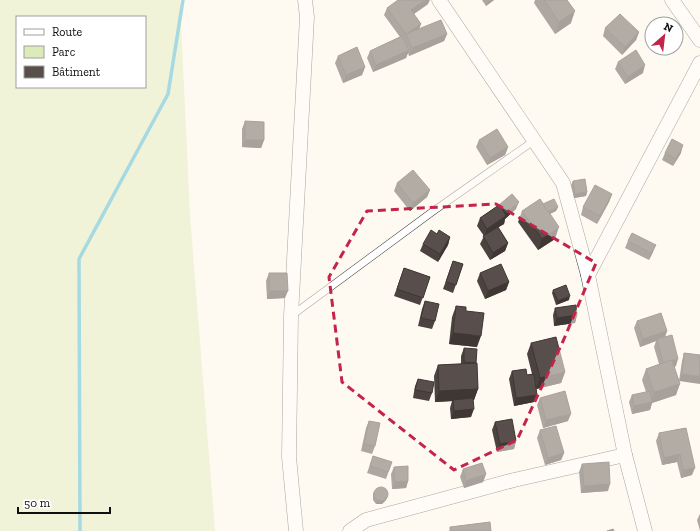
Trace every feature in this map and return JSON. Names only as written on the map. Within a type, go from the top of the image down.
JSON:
[{"type":"street","points":[[296,531],[289,457],[291,316],[307,16],[305,0]]},
{"type":"street","points":[[439,0],[563,183],[588,275],[626,455],[645,531]]},
{"type":"street","points":[[672,0],[700,40]]},
{"type":"street","points":[[588,275],[700,63]]},
{"type":"street","points":[[350,531],[366,520],[514,480],[626,455]]},
{"type":"lane","points":[[291,316],[432,212],[535,140]]},
{"type":"highlighted area","points":[[496,204],[596,263],[564,339],[517,440],[454,470],[342,382],[329,277],[367,211]]},
{"type":"green space","points":[[0,0],[180,0],[190,215],[215,531],[0,531]]},
{"type":"building","points":[[398,0],[425,0],[411,10],[421,24],[406,34],[387,8]]},
{"type":"building","points":[[544,0],[567,0],[575,11],[559,22]]},
{"type":"building","points":[[620,14],[639,32],[625,47],[605,28]]},
{"type":"building","points":[[441,20],[447,34],[412,48],[406,34]]},
{"type":"building","points":[[402,36],[409,50],[376,65],[370,51]]},
{"type":"building","points":[[357,47],[365,67],[346,75],[338,56]]},
{"type":"building","points":[[636,50],[645,65],[628,77],[618,62]]},
{"type":"building","points":[[245,121],[264,122],[264,140],[245,140]]},
{"type":"building","points":[[497,129],[508,147],[490,158],[479,140]]},
{"type":"building","points":[[672,139],[683,145],[676,159],[665,153]]},
{"type":"building","points":[[413,170],[430,190],[413,203],[397,183]]},
{"type":"building","points":[[585,179],[587,192],[575,194],[573,181]]},
{"type":"building","points":[[595,185],[612,194],[600,216],[583,207]]},
{"type":"building","points":[[512,194],[519,202],[506,213],[502,208],[506,216],[487,229],[480,218]]},
{"type":"building","points":[[540,199],[559,227],[542,239],[522,211]]},
{"type":"building","points":[[554,199],[558,207],[548,212],[543,204]]},
{"type":"building","points":[[498,227],[508,243],[493,253],[483,236]]},
{"type":"building","points":[[431,230],[437,234],[439,230],[450,237],[440,254],[423,244]]},
{"type":"building","points":[[632,233],[656,245],[651,253],[628,241]]},
{"type":"building","points":[[453,261],[463,264],[456,285],[446,282]]},
{"type":"building","points":[[501,264],[509,282],[488,291],[480,273]]},
{"type":"building","points":[[404,268],[430,277],[423,298],[397,289]]},
{"type":"building","points":[[269,273],[287,273],[288,291],[270,291]]},
{"type":"building","points":[[566,285],[570,296],[558,301],[553,290]]},
{"type":"building","points":[[425,301],[439,304],[435,321],[421,318]]},
{"type":"building","points":[[576,305],[577,315],[557,318],[555,308]]},
{"type":"building","points":[[456,306],[466,307],[466,311],[484,313],[481,336],[453,333]]},
{"type":"building","points":[[661,313],[667,331],[643,339],[637,321]]},
{"type":"building","points":[[672,335],[678,359],[663,363],[657,339]]},
{"type":"building","points":[[556,337],[565,372],[540,378],[531,343]]},
{"type":"building","points":[[464,348],[477,349],[476,363],[464,362]]},
{"type":"building","points":[[684,353],[700,355],[700,376],[682,374]]},
{"type":"building","points":[[672,360],[680,384],[654,392],[646,369]]},
{"type":"building","points":[[477,363],[478,389],[439,391],[438,365]]},
{"type":"building","points":[[526,369],[527,375],[534,374],[537,395],[516,398],[512,371]]},
{"type":"building","points":[[418,379],[434,382],[432,393],[415,390]]},
{"type":"building","points":[[565,391],[571,414],[546,420],[540,398]]},
{"type":"building","points":[[650,391],[652,402],[634,406],[632,395]]},
{"type":"building","points":[[473,398],[474,409],[454,411],[453,400]]},
{"type":"building","points":[[512,419],[516,441],[500,444],[495,422]]},
{"type":"building","points":[[369,421],[380,423],[375,446],[364,444]]},
{"type":"building","points":[[556,426],[564,453],[548,458],[540,430]]},
{"type":"building","points":[[686,428],[695,468],[683,470],[680,454],[664,458],[659,433]]},
{"type":"building","points":[[373,456],[392,462],[388,472],[370,466]]},
{"type":"building","points":[[609,462],[610,484],[584,486],[582,464]]},
{"type":"building","points":[[482,463],[486,474],[466,481],[463,469]]},
{"type":"building","points":[[408,466],[408,481],[395,482],[394,467]]},
{"type":"building","points":[[381,487],[386,489],[388,494],[386,499],[381,501],[376,499],[374,494],[376,489]]},
{"type":"building","points":[[490,522],[491,531],[450,531],[450,527]]},
{"type":"waterway","points":[[80,531],[79,259],[168,94],[183,0]]}]
